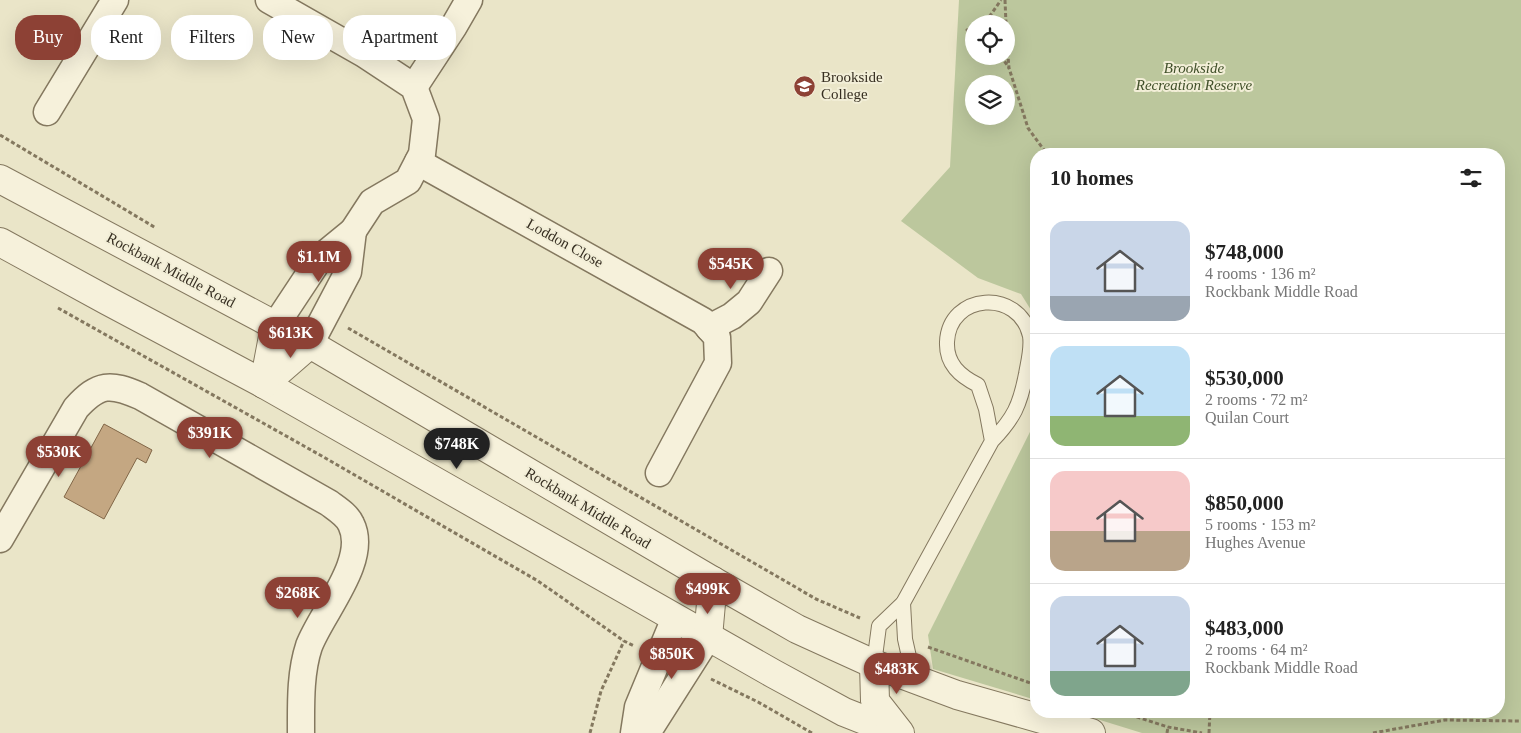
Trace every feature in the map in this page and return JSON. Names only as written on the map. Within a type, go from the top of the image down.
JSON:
[{"type":"street","points":[[47,112],[115,0]]},
{"type":"street","points":[[264,384],[276,326],[320,258],[353,231],[372,202],[408,181],[422,154],[426,119],[414,87],[364,54],[269,0]]},
{"type":"street","points":[[414,87],[469,0]]},
{"type":"street","name":"Loddon Close","points":[[418,162],[703,320],[709,328]]},
{"type":"street","name":"Rockbank Middle Road","points":[[0,179],[310,344],[712,581],[797,629],[874,664],[956,696],[1030,716]]},
{"type":"street","points":[[264,384],[310,344],[348,272],[353,231]]},
{"type":"street","points":[[0,242],[264,384],[708,637],[844,712],[899,733]]},
{"type":"street","points":[[659,473],[718,363],[717,338],[709,328],[732,316],[749,302],[769,272]]},
{"type":"street","points":[[0,539],[76,408],[88,395],[98,389],[112,387],[124,389],[140,396],[329,503],[351,523],[356,538],[355,553],[351,568],[318,626],[309,647],[301,696],[301,733]]},
{"type":"street","points":[[634,733],[638,707],[660,658],[675,618],[712,581]]},
{"type":"street","points":[[647,733],[708,637],[712,581]]},
{"type":"street","points":[[874,664],[875,701],[899,733]]},
{"type":"street","name":"Rockbank Middle Road","points":[[1036,718],[1091,733]]},
{"type":"lane","points":[[874,664],[879,626],[903,603],[992,441],[1009,424],[1022,396],[1030,337],[1024,322],[1013,309],[998,302],[982,302],[966,308],[954,319],[947,334],[946,350],[952,366],[963,378],[978,385],[986,409],[992,441]]},
{"type":"lane","points":[[903,603],[905,639],[914,680]]},
{"type":"path","points":[[990,15],[1001,0]]},
{"type":"path","points":[[1005,0],[1006,15]]},
{"type":"path","points":[[1009,65],[1028,128],[1043,148]]},
{"type":"path","points":[[0,134],[157,229]]},
{"type":"path","points":[[51,304],[320,455],[538,581],[624,641],[660,658]]},
{"type":"path","points":[[346,327],[816,599],[879,626]]},
{"type":"path","points":[[905,639],[1030,683]]},
{"type":"path","points":[[590,733],[601,691],[624,641]]},
{"type":"path","points":[[687,668],[758,702],[812,733]]},
{"type":"path","points":[[1140,718],[1168,727],[1202,733]]},
{"type":"path","points":[[1209,733],[1210,718]]},
{"type":"path","points":[[1373,733],[1445,720],[1521,721]]},
{"type":"path","points":[[1167,733],[1168,727]]},
{"type":"green space","name":"Brookside Recreation Reserve","points":[[959,0],[1521,0],[1521,733],[1142,733],[1094,718],[1505,718],[1505,148],[1030,148],[1030,308],[1021,294],[978,278],[901,221],[950,167]]},
{"type":"green space","points":[[1030,432],[1030,698],[933,669],[928,635]]},
{"type":"building","points":[[104,424],[152,450],[146,463],[137,458],[104,519],[64,497]]},
{"type":"place","name":"Brookside College","points":[[805,86]]}]
